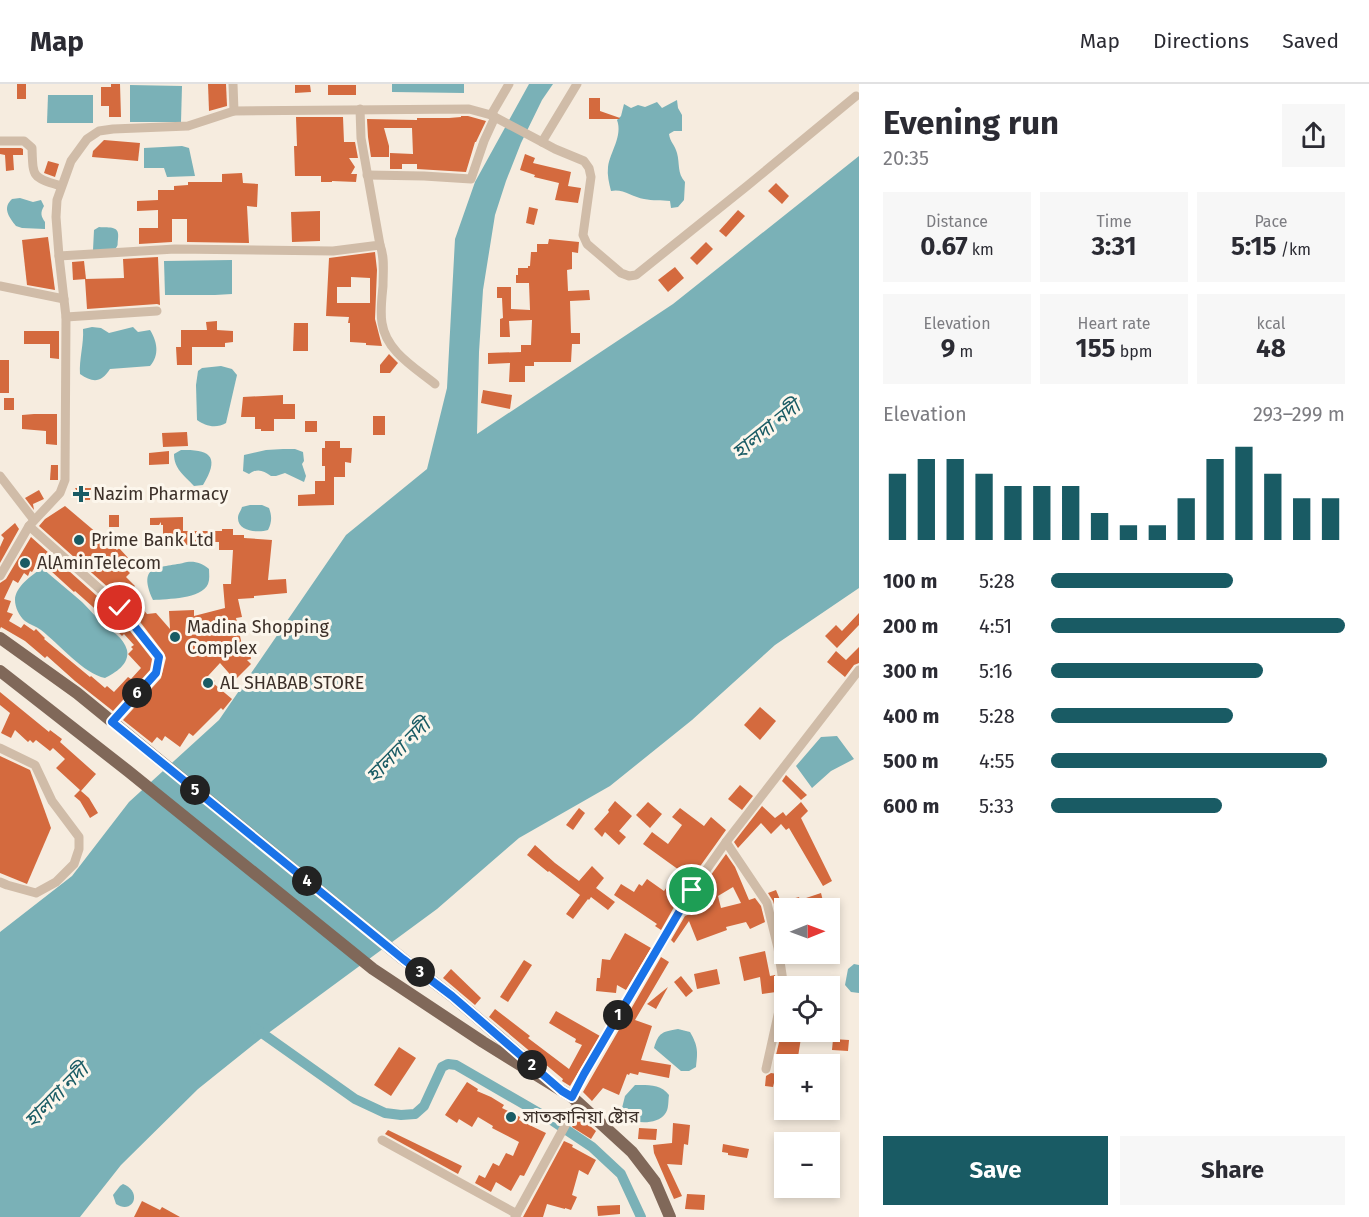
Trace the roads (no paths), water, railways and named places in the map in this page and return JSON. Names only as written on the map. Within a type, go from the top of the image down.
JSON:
[{"type":"main road","points":[[0,638],[77,693],[403,959],[452,996],[570,1097],[632,1152],[655,1182],[670,1217]]},
{"type":"main road","points":[[0,671],[373,969],[570,1097]]},
{"type":"street","points":[[233,84],[234,111]]},
{"type":"street","points":[[367,175],[471,179],[484,141],[509,84]]},
{"type":"street","points":[[543,142],[577,84]]},
{"type":"street","points":[[0,576],[31,523],[60,493],[65,480],[66,317],[56,217],[57,200],[71,161],[87,139],[99,131],[188,126],[234,111],[470,109],[496,117],[555,149],[584,161],[591,177],[584,239],[621,273],[636,275],[856,96]]},
{"type":"street","points":[[360,109],[361,138],[383,252],[381,320],[391,346],[435,384]]},
{"type":"street","points":[[0,141],[24,141],[32,148],[33,171],[40,180],[61,186]]},
{"type":"street","points":[[59,256],[175,249],[333,251],[380,244]]},
{"type":"street","points":[[0,286],[64,299]]},
{"type":"street","points":[[66,317],[157,311]]},
{"type":"street","points":[[0,476],[31,523],[120,608],[159,657],[156,673],[112,722]]},
{"type":"street","points":[[382,1140],[516,1215],[570,1097],[692,890],[726,842],[859,670]]},
{"type":"street","points":[[0,748],[35,765],[52,801],[79,837],[79,849],[74,864],[56,882],[36,893],[4,884],[0,895]]},
{"type":"street","points":[[726,842],[767,903],[778,948],[784,988],[766,1069]]},
{"type":"water","points":[[392,84],[464,84],[464,93],[392,92]]},
{"type":"water","name":"হালদা নদী","points":[[529,84],[553,84],[542,100],[521,143],[495,215],[483,290],[477,434],[673,304],[859,156],[859,588],[775,645],[692,720],[610,786],[519,838],[437,909],[263,1037],[198,1089],[121,1165],[80,1217],[0,1217],[0,932],[72,876],[129,802],[219,720],[346,535],[427,469],[447,388],[455,239],[475,182]]},
{"type":"water","points":[[130,85],[182,86],[181,122],[130,122]]},
{"type":"water","points":[[48,95],[93,95],[93,123],[47,123]]},
{"type":"water","points":[[677,100],[682,115],[682,131],[669,134],[685,182],[684,200],[678,207],[671,208],[670,201],[647,200],[628,193],[611,191],[608,167],[617,138],[617,120],[621,116],[624,104],[631,108],[638,105],[645,107],[657,102],[662,108]]},
{"type":"water","points":[[182,146],[189,148],[195,176],[167,177],[164,168],[144,168],[144,148]]},
{"type":"water","points":[[20,198],[33,202],[41,200],[44,206],[42,214],[45,229],[16,226],[9,216],[7,206],[12,199]]},
{"type":"water","points":[[99,227],[116,229],[118,245],[115,250],[93,250],[94,230]]},
{"type":"water","points":[[232,260],[232,294],[165,295],[164,261]]},
{"type":"water","points":[[133,327],[138,332],[150,330],[156,348],[153,362],[150,366],[110,369],[103,377],[96,380],[85,377],[80,374],[83,329],[101,328],[109,333]]},
{"type":"water","points":[[221,366],[232,369],[237,375],[226,423],[211,426],[197,420],[198,371],[202,368]]},
{"type":"water","points":[[295,449],[303,452],[302,464],[306,476],[304,482],[285,473],[271,476],[260,470],[249,474],[243,471],[244,455],[266,450]]},
{"type":"water","points":[[181,450],[199,451],[210,457],[211,468],[203,485],[194,486],[178,468],[174,454]]},
{"type":"water","points":[[262,505],[269,508],[271,519],[268,530],[254,531],[241,526],[238,515],[242,507]]},
{"type":"water","points":[[187,562],[198,563],[209,569],[209,582],[204,589],[199,593],[184,597],[153,600],[147,579],[149,573],[160,567]]},
{"type":"water","points":[[42,568],[82,602],[123,642],[127,650],[126,660],[117,671],[105,678],[89,671],[41,630],[21,617],[15,600],[18,590]]},
{"type":"water","points":[[837,736],[854,759],[831,771],[812,788],[796,766],[821,737]]},
{"type":"water","points":[[854,964],[859,965],[859,993],[851,992],[845,985],[848,969]]},
{"type":"water","points":[[678,1029],[690,1032],[696,1045],[696,1067],[689,1071],[681,1071],[654,1048],[662,1034]]},
{"type":"water","points":[[635,1085],[658,1087],[669,1095],[667,1110],[658,1120],[637,1122],[628,1119],[621,1112],[625,1096]]},
{"type":"water","points":[[123,1184],[133,1192],[134,1197],[131,1205],[127,1207],[116,1204],[113,1195]]},
{"type":"waterway","points":[[255,1028],[355,1099],[385,1113],[415,1114],[424,1106],[442,1067],[448,1064],[456,1065],[553,1121],[592,1147],[621,1174],[641,1217]]},
{"type":"place","name":"Nazim Pharmacy","points":[[81,494]]},
{"type":"place","name":"Prime Bank Ltd","points":[[79,540]]},
{"type":"place","name":"AlAminTelecom","points":[[25,563]]},
{"type":"place","name":"Madina Shopping Complex","points":[[175,637]]},
{"type":"place","name":"AL SHABAB STORE","points":[[208,683]]},
{"type":"place","name":"সাতকানিয়া ষ্টোর","points":[[511,1117]]}]
